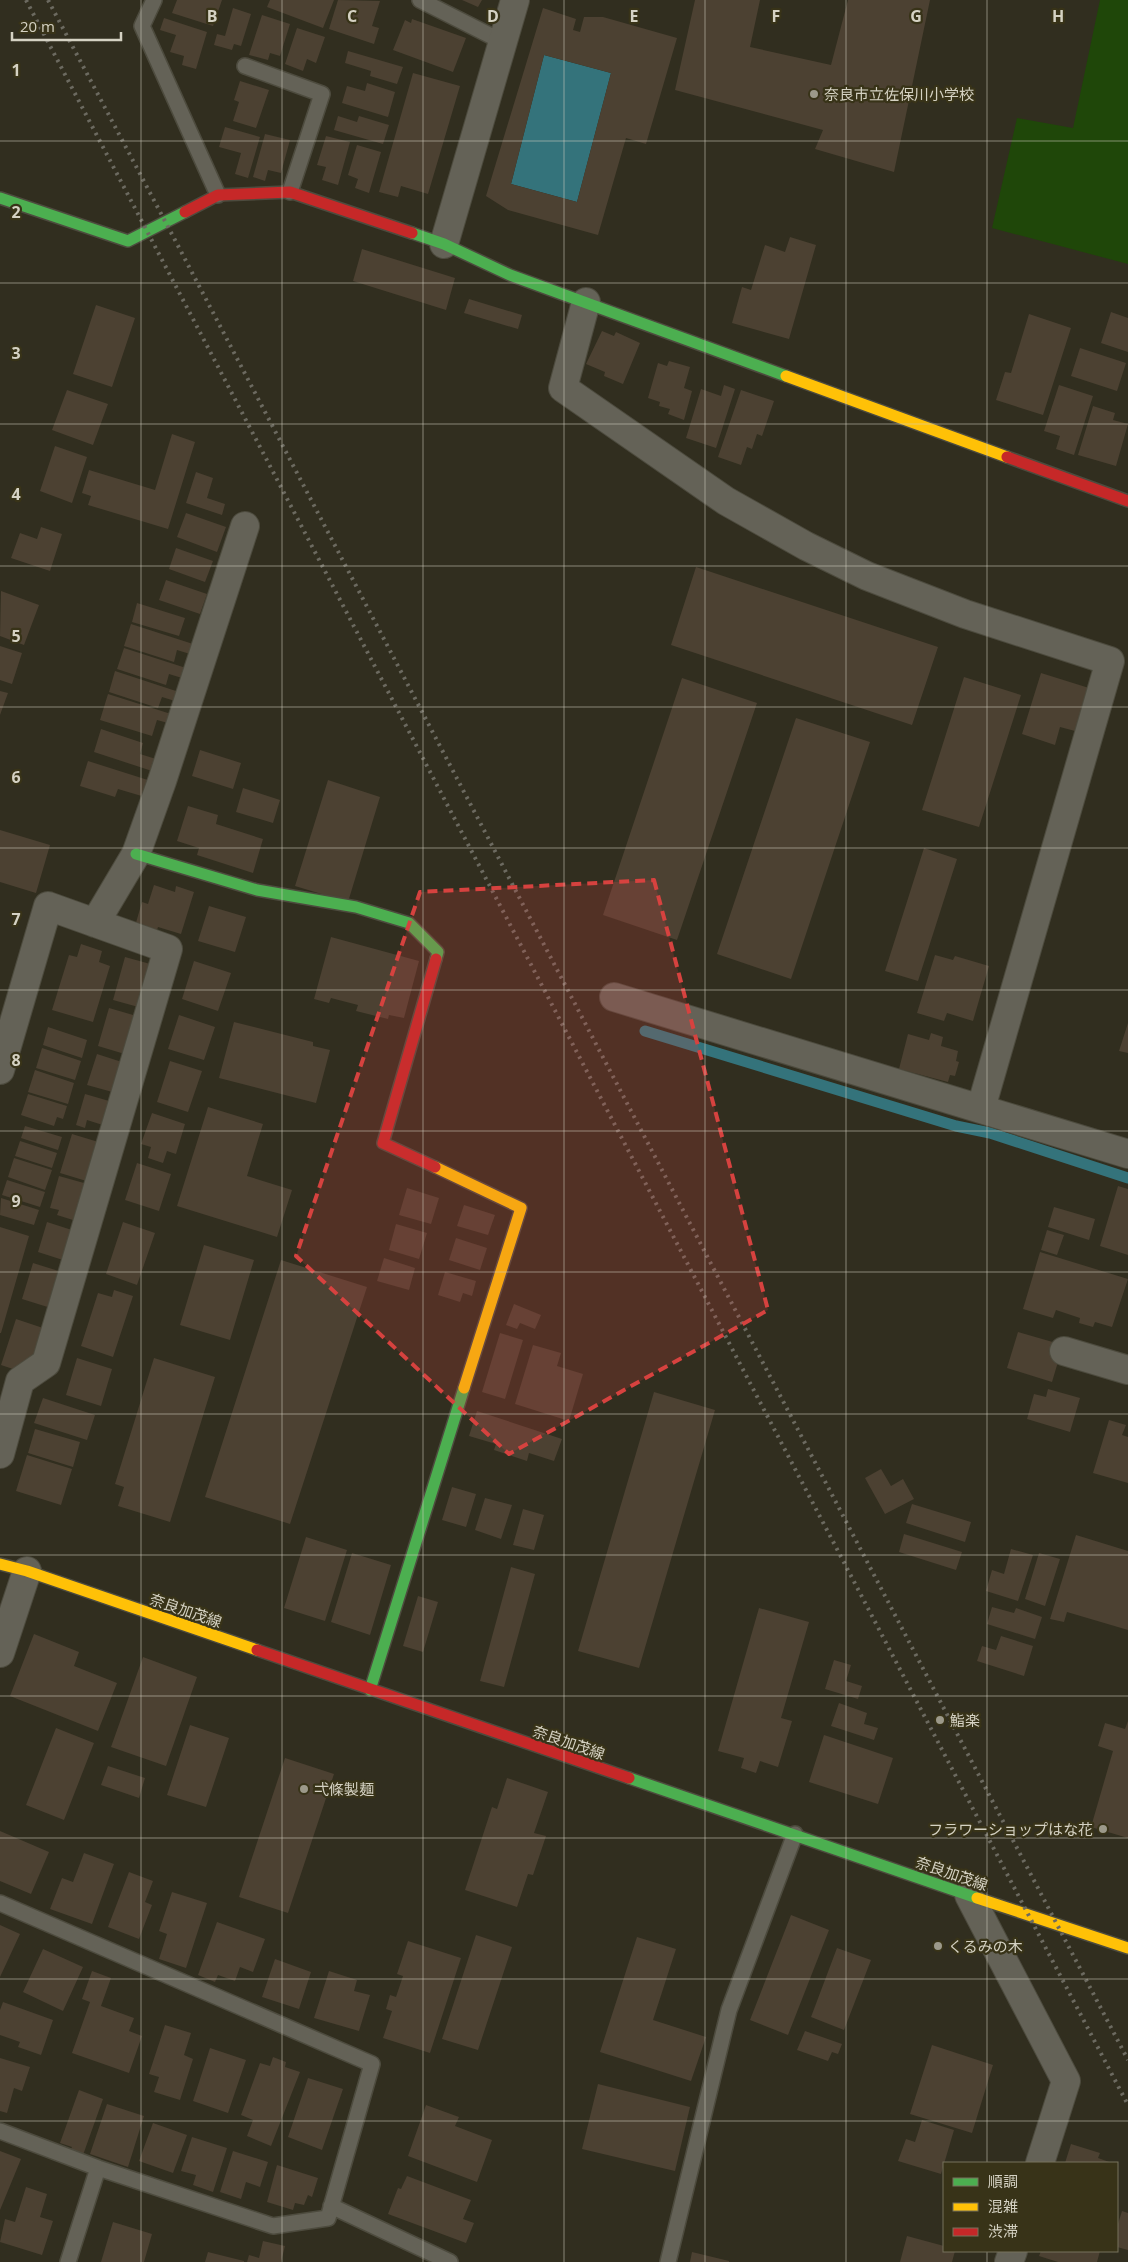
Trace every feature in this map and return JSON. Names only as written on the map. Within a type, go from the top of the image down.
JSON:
[{"type":"street","points":[[444,244],[514,0]]},
{"type":"street","points":[[0,198],[128,241],[218,195],[290,192],[444,244],[510,274],[1128,501]]},
{"type":"street","points":[[586,302],[563,388],[718,496],[806,546],[867,576],[964,614],[1110,661],[981,1108]]},
{"type":"street","points":[[95,923],[136,854],[245,526]]},
{"type":"street","points":[[136,854],[257,890],[356,907],[409,922],[438,952],[383,1143],[521,1208],[370,1690]]},
{"type":"street","points":[[0,1070],[48,906],[168,949],[46,1363],[20,1381],[0,1454]]},
{"type":"street","points":[[614,997],[1128,1154]]},
{"type":"street","points":[[1064,1351],[1128,1370]]},
{"type":"street","name":"奈良加茂線","points":[[0,1564],[26,1571],[1128,1948]]},
{"type":"street","points":[[0,1653],[26,1571]]},
{"type":"street","points":[[969,1895],[1066,2081],[1040,2162]]},
{"type":"lane","points":[[154,0],[142,26],[218,195]]},
{"type":"lane","points":[[420,0],[502,41]]},
{"type":"lane","points":[[245,66],[322,94],[290,192]]},
{"type":"lane","points":[[668,2262],[729,2010],[795,1834]]},
{"type":"lane","points":[[0,1903],[372,2064],[328,2218],[273,2226],[98,2168],[0,2131]]},
{"type":"lane","points":[[68,2262],[98,2168]]},
{"type":"lane","points":[[331,2206],[450,2262]]},
{"type":"highlighted area","points":[[654,880],[768,1310],[509,1454],[296,1256],[420,892]]},
{"type":"green space","points":[[1100,0],[1128,0],[1128,264],[992,228],[1017,118],[1073,128]]},
{"type":"water","points":[[544,55],[611,73],[577,202],[511,184]]},
{"type":"building","points":[[177,0],[222,0],[213,26],[172,13]]},
{"type":"building","points":[[270,0],[334,0],[323,28],[267,7]]},
{"type":"building","points":[[338,0],[380,1],[372,26],[379,28],[374,44],[329,29]]},
{"type":"building","points":[[462,0],[482,0],[478,7]]},
{"type":"building","points":[[695,0],[760,0],[750,47],[831,65],[848,0],[930,0],[894,172],[815,149],[823,130],[675,90]]},
{"type":"building","points":[[233,8],[251,14],[241,46],[234,44],[232,50],[214,45],[217,34],[225,36]]},
{"type":"building","points":[[543,8],[576,19],[573,30],[580,32],[584,17],[603,17],[677,38],[646,144],[626,138],[598,235],[508,210],[486,196]],"holes":[[[544,55],[611,73],[577,202],[511,184]]]},
{"type":"building","points":[[262,15],[290,24],[280,56],[270,53],[268,60],[249,55]]},
{"type":"building","points":[[164,18],[207,32],[196,69],[182,65],[184,56],[170,52],[176,35],[160,30]]},
{"type":"building","points":[[412,19],[466,38],[453,72],[393,50],[405,20],[411,23]]},
{"type":"building","points":[[297,28],[325,37],[316,63],[307,59],[303,71],[285,64]]},
{"type":"building","points":[[348,51],[403,67],[397,84],[370,76],[371,71],[345,63]]},
{"type":"building","points":[[413,73],[460,86],[428,194],[401,186],[398,197],[379,192]]},
{"type":"building","points":[[240,81],[269,90],[256,128],[233,121],[239,102],[234,100]]},
{"type":"building","points":[[367,83],[395,92],[388,117],[342,103],[347,86],[365,91]]},
{"type":"building","points":[[338,116],[357,122],[359,116],[389,125],[383,144],[334,130]]},
{"type":"building","points":[[225,127],[260,137],[248,178],[235,174],[241,153],[219,147]]},
{"type":"building","points":[[265,134],[290,140],[281,173],[268,170],[265,181],[253,177]]},
{"type":"building","points":[[326,136],[350,142],[338,185],[322,180],[326,167],[317,165]]},
{"type":"building","points":[[357,145],[381,152],[369,193],[355,188],[358,179],[348,175]]},
{"type":"building","points":[[790,237],[816,245],[789,339],[732,323],[742,287],[751,290],[765,245],[785,252]]},
{"type":"building","points":[[362,249],[455,278],[446,310],[353,281]]},
{"type":"building","points":[[469,299],[522,315],[518,329],[464,313]]},
{"type":"building","points":[[96,305],[135,318],[112,387],[73,374]]},
{"type":"building","points":[[1111,312],[1128,318],[1128,352],[1101,343]]},
{"type":"building","points":[[1029,314],[1071,328],[1043,415],[996,400],[1005,372],[1011,373]]},
{"type":"building","points":[[602,331],[614,336],[616,332],[640,343],[623,384],[604,376],[605,372],[586,364]]},
{"type":"building","points":[[1080,348],[1126,363],[1117,391],[1071,376]]},
{"type":"building","points":[[669,361],[690,367],[684,388],[692,391],[684,420],[668,414],[670,409],[659,406],[660,402],[648,398],[658,363],[667,366]]},
{"type":"building","points":[[724,385],[735,389],[716,448],[686,438],[701,389],[721,396]]},
{"type":"building","points":[[1059,385],[1093,396],[1074,455],[1056,449],[1060,436],[1044,431]]},
{"type":"building","points":[[67,390],[108,404],[93,445],[52,430]]},
{"type":"building","points":[[741,390],[774,401],[762,436],[757,434],[752,449],[747,447],[741,465],[718,457]]},
{"type":"building","points":[[1093,406],[1115,413],[1113,420],[1128,424],[1116,466],[1078,455]]},
{"type":"building","points":[[172,434],[195,442],[168,529],[88,505],[91,496],[82,493],[89,470],[155,490]]},
{"type":"building","points":[[55,446],[87,457],[72,503],[40,491]]},
{"type":"building","points":[[196,472],[213,478],[207,498],[225,504],[222,515],[186,503]]},
{"type":"building","points":[[186,513],[226,527],[217,552],[177,537]]},
{"type":"building","points":[[41,527],[62,534],[50,571],[11,558],[20,533],[37,539]]},
{"type":"building","points":[[176,548],[213,561],[205,582],[169,569]]},
{"type":"building","points":[[696,567],[938,647],[912,725],[671,645]]},
{"type":"building","points":[[166,580],[207,594],[200,614],[159,600]]},
{"type":"building","points":[[1,591],[39,605],[24,645],[0,636]]},
{"type":"building","points":[[137,603],[185,618],[179,636],[132,622]]},
{"type":"building","points":[[131,624],[193,644],[190,654],[177,650],[174,662],[124,646]]},
{"type":"building","points":[[0,646],[22,653],[12,684],[0,680]]},
{"type":"building","points":[[124,648],[186,668],[182,678],[169,674],[166,685],[117,669]]},
{"type":"building","points":[[115,671],[179,692],[175,701],[162,697],[158,708],[109,692]]},
{"type":"building","points":[[1041,673],[1089,688],[1075,731],[1060,727],[1055,745],[1022,734]]},
{"type":"building","points":[[964,677],[1021,695],[979,827],[922,810]]},
{"type":"building","points":[[682,678],[757,703],[677,940],[603,915]]},
{"type":"building","points":[[0,691],[8,693],[0,715]]},
{"type":"building","points":[[108,694],[171,714],[168,723],[157,720],[152,736],[100,720]]},
{"type":"building","points":[[796,718],[870,742],[791,979],[717,954]]},
{"type":"building","points":[[101,729],[143,743],[140,754],[156,759],[152,771],[94,752]]},
{"type":"building","points":[[200,750],[241,763],[233,789],[192,776]]},
{"type":"building","points":[[88,761],[151,781],[145,797],[118,789],[115,797],[80,786]]},
{"type":"building","points":[[328,780],[380,797],[348,902],[295,886]]},
{"type":"building","points":[[243,788],[280,800],[273,823],[236,812]]},
{"type":"building","points":[[188,806],[218,815],[216,824],[263,839],[253,873],[197,855],[199,848],[177,841]]},
{"type":"building","points":[[0,830],[50,845],[36,893],[0,882]]},
{"type":"building","points":[[924,848],[957,859],[918,981],[885,971]]},
{"type":"building","points":[[154,885],[175,892],[176,886],[194,892],[181,934],[158,927],[156,933],[135,926],[142,902],[148,904]]},
{"type":"building","points":[[209,906],[246,917],[235,952],[198,941]]},
{"type":"building","points":[[331,937],[419,961],[404,1018],[389,1015],[388,1019],[356,1011],[358,1005],[331,998],[329,1003],[314,999]]},
{"type":"building","points":[[81,944],[102,951],[99,962],[110,966],[93,1022],[52,1010],[69,955],[77,957]]},
{"type":"building","points":[[935,955],[953,960],[955,956],[989,966],[973,1021],[947,1013],[944,1021],[917,1013]]},
{"type":"building","points":[[125,957],[154,965],[142,1008],[113,1000]]},
{"type":"building","points":[[194,961],[231,973],[218,1011],[182,999]]},
{"type":"building","points":[[109,1008],[140,1017],[128,1055],[98,1046]]},
{"type":"building","points":[[179,1015],[215,1027],[204,1060],[168,1049]]},
{"type":"building","points":[[234,1022],[313,1042],[313,1046],[330,1050],[316,1103],[219,1078]]},
{"type":"building","points":[[1128,1023],[1128,1053],[1119,1051]]},
{"type":"building","points":[[48,1027],[87,1040],[82,1058],[43,1045]]},
{"type":"building","points":[[931,1033],[943,1037],[941,1046],[958,1051],[956,1061],[959,1062],[955,1076],[950,1075],[948,1082],[899,1069],[908,1034],[929,1040]]},
{"type":"building","points":[[42,1048],[81,1061],[75,1080],[36,1068]]},
{"type":"building","points":[[97,1054],[125,1063],[116,1093],[87,1085]]},
{"type":"building","points":[[170,1061],[202,1071],[188,1112],[157,1102]]},
{"type":"building","points":[[35,1070],[74,1083],[68,1104],[28,1092]]},
{"type":"building","points":[[28,1094],[67,1106],[63,1119],[57,1117],[54,1126],[21,1115]]},
{"type":"building","points":[[85,1094],[116,1103],[109,1127],[87,1120],[85,1128],[76,1125]]},
{"type":"building","points":[[208,1107],[263,1124],[247,1176],[292,1190],[277,1237],[177,1206]]},
{"type":"building","points":[[152,1113],[185,1124],[176,1154],[167,1151],[163,1163],[148,1158],[151,1147],[141,1144]]},
{"type":"building","points":[[25,1126],[62,1137],[58,1150],[21,1138]]},
{"type":"building","points":[[72,1134],[105,1144],[93,1183],[60,1173]]},
{"type":"building","points":[[20,1141],[57,1153],[52,1168],[15,1156]]},
{"type":"building","points":[[14,1158],[52,1170],[45,1190],[8,1177]]},
{"type":"building","points":[[137,1163],[171,1174],[159,1211],[125,1200]]},
{"type":"building","points":[[59,1176],[91,1185],[83,1215],[75,1213],[73,1220],[57,1215],[59,1210],[50,1208]]},
{"type":"building","points":[[7,1180],[45,1192],[40,1207],[2,1195]]},
{"type":"building","points":[[1118,1186],[1128,1189],[1128,1255],[1100,1246]]},
{"type":"building","points":[[407,1188],[439,1198],[431,1224],[399,1215]]},
{"type":"building","points":[[1,1198],[39,1210],[34,1225],[0,1215]]},
{"type":"building","points":[[464,1205],[495,1215],[488,1235],[457,1226]]},
{"type":"building","points":[[1054,1207],[1095,1219],[1089,1240],[1048,1227]]},
{"type":"building","points":[[47,1222],[75,1231],[66,1261],[38,1252]]},
{"type":"building","points":[[123,1222],[155,1233],[137,1285],[106,1274]]},
{"type":"building","points":[[396,1224],[427,1233],[419,1259],[389,1250]]},
{"type":"building","points":[[0,1227],[29,1236],[1,1333],[0,1333]]},
{"type":"building","points":[[1047,1230],[1064,1235],[1057,1255],[1041,1250]]},
{"type":"building","points":[[456,1238],[487,1248],[480,1270],[449,1260]]},
{"type":"building","points":[[204,1245],[254,1260],[230,1340],[180,1325]]},
{"type":"building","points":[[1040,1252],[1128,1279],[1112,1327],[1095,1322],[1093,1327],[1079,1323],[1080,1318],[1056,1310],[1053,1318],[1023,1309]]},
{"type":"building","points":[[384,1258],[415,1268],[409,1290],[377,1281]]},
{"type":"building","points":[[281,1260],[367,1287],[290,1524],[205,1497]]},
{"type":"building","points":[[33,1263],[65,1273],[54,1309],[22,1299]]},
{"type":"building","points":[[445,1272],[476,1281],[472,1296],[463,1293],[460,1302],[438,1295]]},
{"type":"building","points":[[114,1290],[133,1296],[113,1357],[81,1346],[98,1293],[112,1297]]},
{"type":"building","points":[[514,1304],[541,1315],[535,1329],[520,1323],[517,1329],[506,1325]]},
{"type":"building","points":[[16,1319],[49,1330],[37,1365],[19,1371],[1,1365]]},
{"type":"building","points":[[1018,1332],[1063,1345],[1052,1382],[1007,1368]]},
{"type":"building","points":[[500,1333],[523,1340],[505,1399],[482,1392]]},
{"type":"building","points":[[533,1345],[561,1353],[557,1366],[583,1374],[569,1421],[515,1404]]},
{"type":"building","points":[[77,1358],[112,1369],[101,1406],[66,1395]]},
{"type":"building","points":[[154,1358],[215,1377],[170,1522],[118,1506],[124,1487],[115,1484]]},
{"type":"building","points":[[1048,1389],[1080,1398],[1070,1432],[1027,1419],[1034,1394],[1046,1397]]},
{"type":"building","points":[[654,1392],[715,1410],[639,1668],[578,1651]]},
{"type":"building","points":[[43,1398],[95,1415],[87,1440],[34,1423]]},
{"type":"building","points":[[477,1411],[562,1439],[554,1461],[529,1453],[527,1461],[494,1450],[496,1444],[469,1436]]},
{"type":"building","points":[[1109,1420],[1126,1425],[1122,1435],[1128,1437],[1128,1483],[1093,1473]]},
{"type":"building","points":[[35,1429],[80,1442],[73,1467],[28,1453]]},
{"type":"building","points":[[27,1455],[72,1469],[61,1505],[16,1491]]},
{"type":"building","points":[[881,1469],[891,1486],[903,1479],[914,1499],[885,1514],[865,1478]]},
{"type":"building","points":[[452,1487],[476,1494],[466,1527],[442,1520]]},
{"type":"building","points":[[485,1498],[512,1505],[501,1539],[475,1530]]},
{"type":"building","points":[[912,1504],[971,1522],[965,1542],[906,1523]]},
{"type":"building","points":[[523,1509],[544,1515],[534,1550],[513,1545]]},
{"type":"building","points":[[904,1534],[962,1552],[956,1570],[899,1552]]},
{"type":"building","points":[[1076,1535],[1128,1551],[1128,1630],[1067,1612],[1064,1622],[1050,1619]]},
{"type":"building","points":[[306,1537],[347,1550],[325,1621],[284,1608]]},
{"type":"building","points":[[1011,1549],[1033,1555],[1018,1601],[986,1591],[992,1570],[1004,1574]]},
{"type":"building","points":[[352,1553],[391,1565],[370,1635],[331,1622]]},
{"type":"building","points":[[1039,1553],[1060,1559],[1045,1606],[1025,1599]]},
{"type":"building","points":[[511,1567],[535,1574],[504,1687],[480,1681]]},
{"type":"building","points":[[418,1596],[438,1602],[423,1652],[403,1646]]},
{"type":"building","points":[[992,1607],[1014,1613],[1016,1608],[1042,1617],[1035,1639],[987,1624]]},
{"type":"building","points":[[759,1608],[809,1622],[781,1718],[792,1721],[778,1767],[760,1761],[756,1773],[741,1768],[744,1758],[718,1751]]},
{"type":"building","points":[[34,1634],[79,1652],[74,1666],[117,1683],[98,1731],[10,1696]]},
{"type":"building","points":[[1001,1636],[1033,1646],[1024,1676],[977,1661],[982,1646],[996,1650]]},
{"type":"building","points":[[143,1657],[197,1677],[166,1766],[111,1747]]},
{"type":"building","points":[[834,1660],[851,1665],[846,1681],[862,1686],[858,1699],[825,1689]]},
{"type":"building","points":[[839,1703],[867,1713],[864,1724],[878,1728],[874,1740],[831,1726]]},
{"type":"building","points":[[1128,1721],[1128,1838],[1091,1827],[1113,1751],[1098,1746],[1105,1723],[1125,1729]]},
{"type":"building","points":[[190,1725],[229,1738],[206,1807],[167,1795]]},
{"type":"building","points":[[56,1728],[94,1743],[64,1820],[26,1805]]},
{"type":"building","points":[[824,1735],[893,1758],[878,1804],[809,1782]]},
{"type":"building","points":[[285,1758],[334,1774],[288,1913],[239,1897]]},
{"type":"building","points":[[108,1766],[145,1778],[139,1798],[101,1785]]},
{"type":"building","points":[[507,1778],[548,1792],[534,1833],[546,1836],[533,1875],[528,1874],[517,1907],[465,1890],[492,1807],[497,1809]]},
{"type":"building","points":[[0,1831],[49,1852],[31,1894],[0,1881]]},
{"type":"building","points":[[84,1853],[114,1864],[92,1924],[50,1909],[62,1878],[73,1882]]},
{"type":"building","points":[[129,1872],[153,1881],[145,1902],[152,1905],[139,1939],[108,1927]]},
{"type":"building","points":[[172,1892],[207,1903],[186,1968],[159,1959],[167,1934],[159,1931]]},
{"type":"building","points":[[791,1915],[829,1930],[788,2035],[750,2020]]},
{"type":"building","points":[[217,1922],[265,1939],[253,1972],[240,1967],[235,1981],[218,1975],[215,1982],[198,1975]]},
{"type":"building","points":[[0,1925],[20,1934],[0,1977]]},
{"type":"building","points":[[476,1935],[512,1947],[478,2050],[442,2039]]},
{"type":"building","points":[[637,1937],[676,1949],[653,2020],[706,2037],[691,2081],[600,2052]]},
{"type":"building","points":[[408,1941],[461,1958],[430,2053],[383,2038],[392,2011],[386,2009],[390,1995],[396,1997],[403,1976],[397,1974]]},
{"type":"building","points":[[837,1948],[871,1960],[844,2030],[811,2017]]},
{"type":"building","points":[[43,1949],[83,1967],[63,2011],[23,1992]]},
{"type":"building","points":[[275,1959],[311,1972],[299,2009],[262,1997]]},
{"type":"building","points":[[92,1971],[111,1978],[101,2006],[134,2018],[129,2031],[142,2036],[129,2073],[72,2053],[90,2002],[82,1999]]},
{"type":"building","points":[[329,1971],[357,1980],[354,1991],[370,1995],[359,2031],[314,2018]]},
{"type":"building","points":[[3,2002],[53,2020],[41,2055],[18,2047],[20,2042],[0,2035],[0,2010]]},
{"type":"building","points":[[165,2025],[191,2033],[184,2055],[193,2059],[180,2100],[154,2092],[159,2077],[149,2074]]},
{"type":"building","points":[[805,2031],[842,2044],[838,2054],[832,2052],[828,2061],[797,2050]]},
{"type":"building","points":[[932,2045],[993,2065],[972,2133],[910,2114]]},
{"type":"building","points":[[210,2048],[246,2060],[228,2113],[193,2101]]},
{"type":"building","points":[[273,2057],[286,2062],[285,2067],[300,2072],[271,2146],[247,2136],[253,2120],[241,2115],[260,2063],[270,2066]]},
{"type":"building","points":[[0,2058],[30,2067],[22,2091],[14,2088],[7,2113],[0,2111]]},
{"type":"building","points":[[308,2078],[343,2089],[322,2150],[288,2137]]},
{"type":"building","points":[[598,2084],[690,2107],[675,2171],[582,2149]]},
{"type":"building","points":[[79,2090],[103,2099],[83,2155],[70,2151],[72,2147],[60,2143]]},
{"type":"building","points":[[107,2104],[144,2116],[128,2167],[90,2154]]},
{"type":"building","points":[[426,2105],[459,2117],[455,2126],[492,2140],[477,2182],[408,2156]]},
{"type":"building","points":[[922,2120],[954,2130],[941,2174],[898,2161],[906,2139],[915,2142]]},
{"type":"building","points":[[153,2123],[187,2135],[173,2173],[139,2161]]},
{"type":"building","points":[[192,2137],[227,2148],[213,2192],[193,2185],[196,2175],[181,2171]]},
{"type":"building","points":[[1071,2144],[1100,2153],[1098,2158],[1109,2162],[1065,2162]]},
{"type":"building","points":[[0,2151],[21,2159],[0,2210]]},
{"type":"building","points":[[233,2151],[268,2162],[260,2187],[246,2182],[241,2199],[220,2192]]},
{"type":"building","points":[[277,2165],[318,2178],[312,2197],[308,2195],[304,2205],[295,2203],[293,2210],[267,2202]]},
{"type":"building","points":[[407,2176],[471,2200],[463,2219],[474,2223],[466,2243],[388,2214],[398,2188],[401,2189]]},
{"type":"building","points":[[26,2187],[47,2194],[40,2217],[53,2221],[42,2255],[0,2242],[5,2219],[15,2222]]},
{"type":"building","points":[[1122,2211],[1128,2213],[1128,2250],[1118,2247],[1118,2224]]},
{"type":"building","points":[[113,2222],[152,2234],[144,2262],[101,2262]]},
{"type":"building","points":[[907,2236],[943,2246],[943,2252],[955,2252],[952,2262],[900,2262]]},
{"type":"building","points":[[263,2241],[285,2246],[281,2262],[247,2262],[249,2255],[259,2258]]},
{"type":"building","points":[[208,2252],[244,2261],[244,2262],[205,2262]]},
{"type":"building","points":[[692,2252],[729,2261],[729,2262],[690,2262]]},
{"type":"building","points":[[1041,2252],[1100,2252],[1097,2262],[1058,2262],[1039,2256]]},
{"type":"waterway","points":[[645,1031],[956,1126],[990,1133],[1128,1178]]},
{"type":"railway","points":[[26,0],[1128,2105]]},
{"type":"railway","points":[[48,0],[1128,2060]]},
{"type":"traffic: fast","points":[[0,198],[128,241],[185,212]]},
{"type":"traffic: fast","points":[[412,233],[444,244],[510,275],[786,376]]},
{"type":"traffic: fast","points":[[136,854],[257,890],[356,907],[409,923],[438,952],[436,959]]},
{"type":"traffic: fast","points":[[370,1690],[464,1388]]},
{"type":"traffic: fast","points":[[629,1778],[977,1898]]},
{"type":"traffic: slow","points":[[786,376],[1007,457]]},
{"type":"traffic: slow","points":[[435,1167],[521,1208],[464,1388]]},
{"type":"traffic: slow","points":[[0,1564],[27,1571],[257,1650]]},
{"type":"traffic: slow","points":[[977,1898],[1128,1948]]},
{"type":"traffic: jam","points":[[185,212],[218,195],[290,192],[412,233]]},
{"type":"traffic: jam","points":[[1007,457],[1128,501]]},
{"type":"traffic: jam","points":[[435,1167],[383,1143],[436,959]]},
{"type":"traffic: jam","points":[[257,1650],[629,1778]]},
{"type":"place","name":"奈良市立佐保川小学校","points":[[814,94]]},
{"type":"place","name":"鮨楽","points":[[940,1720]]},
{"type":"place","name":"弌條製麺","points":[[304,1789]]},
{"type":"place","name":"フラワーショップはな花","points":[[1103,1829]]},
{"type":"place","name":"くるみの木","points":[[938,1946]]}]
